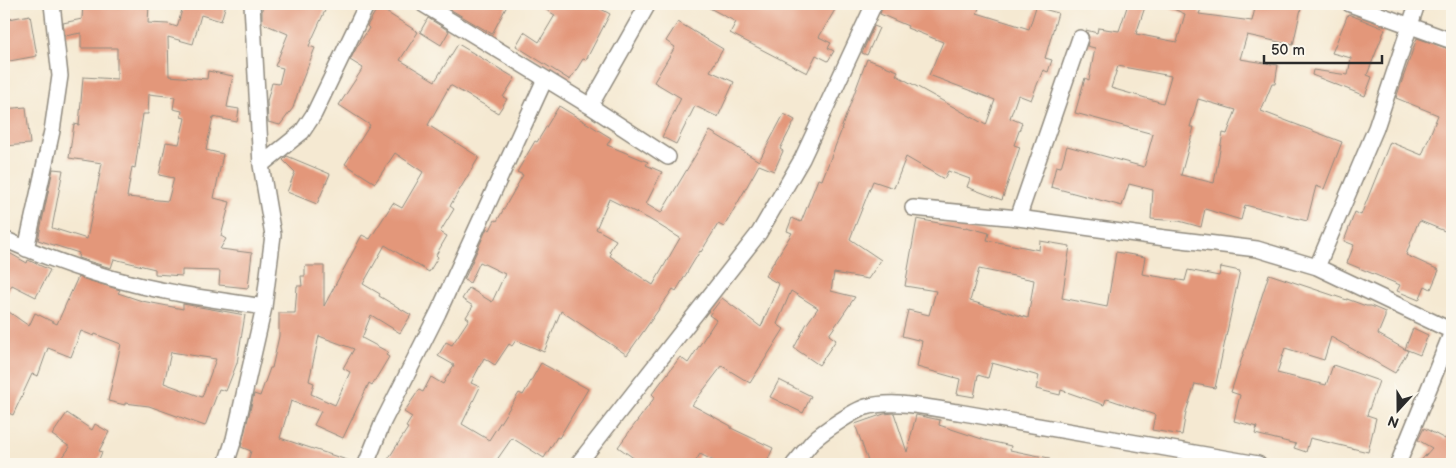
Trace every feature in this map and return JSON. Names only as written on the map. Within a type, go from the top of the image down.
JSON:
[{"type":"street","points":[[26,249],[52,131],[60,76],[52,4]]},
{"type":"street","points":[[226,464],[234,439],[264,307],[273,235],[261,165],[252,4]]},
{"type":"street","points":[[261,165],[302,132],[314,114],[367,4]]},
{"type":"street","points":[[423,4],[590,106],[668,157]]},
{"type":"street","points":[[590,106],[648,4]]},
{"type":"street","points":[[578,464],[759,233],[802,159],[874,4]]},
{"type":"street","points":[[1350,4],[1452,41]]},
{"type":"street","points":[[1317,267],[1376,128],[1417,4]]},
{"type":"street","points":[[1018,218],[1080,38]]},
{"type":"street","points":[[366,464],[383,422],[438,313],[545,79]]},
{"type":"street","points":[[913,208],[1018,218],[1257,249],[1317,267],[1452,331],[1398,464]]},
{"type":"street","points":[[4,239],[26,249],[119,280],[176,293],[264,307]]},
{"type":"street","points":[[794,464],[815,438],[864,407],[912,405],[1258,464]]},
{"type":"building","points":[[83,4],[149,4],[148,23],[168,24],[177,27],[182,10],[174,8],[174,4],[226,4],[221,21],[201,15],[193,44],[168,37],[169,76],[207,79],[208,71],[233,76],[227,107],[239,109],[237,122],[213,117],[206,150],[223,154],[214,198],[230,202],[221,236],[226,239],[220,249],[252,253],[248,288],[219,285],[220,271],[182,270],[182,276],[155,274],[155,269],[114,259],[111,268],[78,258],[79,253],[38,240],[53,169],[63,170],[52,228],[87,239],[102,163],[69,158],[74,124],[79,125],[83,77],[117,79],[117,48],[81,48],[81,33],[65,36],[63,23],[82,19]],"holes":[[[149,94],[175,97],[173,109],[182,111],[181,117],[185,118],[179,144],[166,142],[159,175],[174,178],[168,201],[127,197],[132,167],[135,168],[143,114],[148,114]]]},
{"type":"building","points":[[264,4],[328,4],[309,46],[315,48],[293,108],[280,125],[268,122],[267,101],[272,83],[279,84],[283,68],[275,66],[288,34],[262,23]]},
{"type":"building","points":[[441,4],[508,4],[492,34]]},
{"type":"building","points":[[536,4],[592,4],[610,14],[586,60],[583,59],[570,80],[516,46],[524,32],[539,42],[555,15]]},
{"type":"building","points":[[702,4],[829,4],[836,8],[819,37],[831,43],[828,48],[834,51],[828,61],[816,55],[807,73],[730,33],[736,22]]},
{"type":"building","points":[[883,4],[970,4],[979,8],[977,13],[1029,29],[1036,7],[1058,13],[1045,58],[1052,60],[1048,72],[1043,70],[1031,100],[1018,95],[1010,118],[1022,123],[1014,145],[1020,147],[1002,200],[967,187],[970,179],[948,171],[944,179],[906,157],[894,188],[873,181],[850,239],[881,260],[868,279],[834,273],[831,291],[855,297],[829,335],[836,340],[819,365],[794,348],[806,325],[818,308],[791,291],[777,324],[784,329],[750,383],[722,366],[692,405],[731,426],[731,428],[773,448],[766,464],[720,464],[700,454],[694,464],[642,464],[618,447],[655,397],[652,394],[680,357],[688,363],[716,320],[709,315],[722,298],[761,327],[779,284],[765,276],[792,233],[787,231],[792,218],[801,222],[818,179],[822,180],[867,59],[898,71],[896,75],[986,125],[995,100],[929,75],[943,42],[907,28],[908,26],[880,14]]},
{"type":"building","points":[[1128,4],[1146,4],[1136,34],[1177,42],[1185,14],[1162,4],[1203,4],[1199,14],[1252,21],[1256,4],[1302,4],[1293,45],[1247,35],[1240,59],[1278,65],[1275,84],[1272,84],[1261,111],[1342,142],[1324,189],[1316,186],[1307,221],[1245,205],[1241,220],[1205,209],[1201,227],[1179,221],[1151,219],[1153,190],[1129,184],[1122,206],[1051,187],[1056,166],[1061,167],[1067,146],[1144,167],[1153,134],[1075,113],[1085,78],[1089,80],[1095,48],[1087,46],[1089,37],[1086,30],[1097,33],[1098,28],[1119,31]],"holes":[[[1118,66],[1171,76],[1163,103],[1111,88]],[[1198,99],[1236,110],[1227,134],[1223,133],[1214,183],[1181,175],[1194,127],[1190,127]]]},
{"type":"building","points":[[378,7],[418,32],[400,60],[435,81],[458,44],[515,78],[503,97],[507,99],[498,113],[450,85],[428,125],[479,157],[450,206],[454,209],[440,232],[447,236],[429,272],[385,245],[363,284],[411,315],[400,333],[371,315],[362,338],[388,352],[386,355],[389,357],[372,385],[369,383],[343,438],[314,425],[321,411],[291,401],[280,438],[353,462],[353,464],[247,464],[251,451],[241,447],[254,394],[260,396],[270,368],[272,368],[279,336],[279,313],[295,313],[297,286],[302,286],[301,276],[305,276],[305,266],[324,266],[324,306],[362,235],[370,239],[393,203],[402,208],[423,172],[395,153],[375,183],[345,164],[370,125],[339,105],[363,68],[350,60],[369,28],[367,26]],"holes":[[[319,336],[354,349],[343,368],[350,372],[335,405],[311,394],[314,383],[309,381]]]},
{"type":"building","points":[[1348,14],[1385,29],[1367,75],[1372,77],[1365,96],[1312,75],[1313,70],[1348,75],[1351,58],[1332,53]]},
{"type":"building","points":[[30,15],[37,56],[4,62],[4,20]]},
{"type":"building","points":[[428,18],[449,31],[441,45],[420,32]]},
{"type":"building","points":[[678,22],[723,49],[710,71],[734,82],[718,117],[695,106],[676,144],[662,137],[681,98],[654,82],[675,47],[666,41]]},
{"type":"building","points":[[874,26],[879,28],[867,55],[862,53]]},
{"type":"building","points":[[1417,38],[1452,50],[1452,234],[1420,221],[1417,225],[1406,255],[1439,270],[1431,289],[1425,286],[1419,300],[1397,291],[1400,285],[1347,263],[1354,245],[1344,241],[1355,212],[1361,215],[1390,142],[1422,155],[1438,115],[1396,98]]},
{"type":"building","points":[[559,106],[611,138],[607,145],[648,162],[646,165],[662,172],[646,204],[661,213],[710,131],[759,161],[784,114],[795,120],[780,149],[783,151],[774,171],[759,165],[724,227],[718,224],[676,291],[673,289],[627,355],[561,311],[544,352],[516,340],[512,346],[509,344],[495,365],[484,358],[471,383],[480,387],[462,424],[489,440],[519,393],[523,395],[541,363],[588,389],[559,438],[557,437],[544,458],[512,438],[494,464],[385,464],[408,428],[406,427],[412,417],[404,412],[419,390],[423,392],[431,377],[443,384],[454,365],[438,356],[446,342],[452,345],[469,319],[466,317],[473,306],[462,299],[469,288],[492,302],[505,274],[480,262],[470,283],[464,280],[487,228],[490,230],[495,220],[497,221],[523,175],[517,172],[535,141],[537,142]],"holes":[[[609,199],[649,219],[680,238],[653,285],[610,256],[609,252],[616,240],[596,229]]]},
{"type":"building","points":[[26,107],[30,144],[4,146],[4,109]]},
{"type":"building","points":[[287,156],[330,174],[317,204],[287,192],[295,172],[283,160]]},
{"type":"building","points":[[917,219],[966,227],[989,233],[987,240],[1039,250],[1040,241],[1070,246],[1062,298],[1107,307],[1116,252],[1145,257],[1142,274],[1185,281],[1188,270],[1219,276],[1221,267],[1240,271],[1215,388],[1195,384],[1186,412],[1182,435],[1152,430],[1155,415],[1111,400],[1106,399],[1104,405],[1061,390],[1060,395],[1036,389],[1039,376],[992,363],[988,378],[978,375],[974,397],[957,394],[960,379],[917,367],[922,341],[902,336],[908,310],[929,315],[936,291],[905,286]],"holes":[[[979,269],[1034,280],[1028,318],[970,301]]]},
{"type":"building","points":[[4,250],[27,263],[28,260],[50,270],[36,297],[12,285],[4,297]]},
{"type":"building","points":[[1269,274],[1385,312],[1385,317],[1378,334],[1408,351],[1395,373],[1331,337],[1324,360],[1285,348],[1277,373],[1326,385],[1333,365],[1379,381],[1367,415],[1376,418],[1368,452],[1310,438],[1306,452],[1294,448],[1296,444],[1255,434],[1257,427],[1234,421],[1240,395],[1231,392]]},
{"type":"building","points":[[78,277],[120,290],[118,293],[142,301],[183,309],[183,304],[245,315],[237,363],[226,391],[219,389],[205,426],[149,406],[125,403],[125,405],[108,401],[121,344],[81,331],[71,357],[48,348],[38,376],[32,374],[13,415],[4,411],[4,320],[9,312],[29,326],[35,313],[57,324]],"holes":[[[171,352],[216,359],[202,397],[164,383]]]},
{"type":"building","points":[[1413,328],[1428,335],[1420,355],[1405,349]]},
{"type":"building","points":[[779,380],[811,396],[803,413],[770,397]]},
{"type":"building","points":[[67,413],[92,430],[95,424],[109,432],[99,451],[102,452],[97,464],[58,464],[70,447],[52,435]]},
{"type":"building","points":[[894,413],[907,452],[916,415],[940,420],[939,425],[985,440],[1011,446],[1010,450],[1049,458],[1049,464],[869,464],[855,424],[884,414]]},
{"type":"building","points":[[1424,428],[1445,439],[1452,431],[1452,464],[1418,464],[1432,448],[1418,440]]}]
